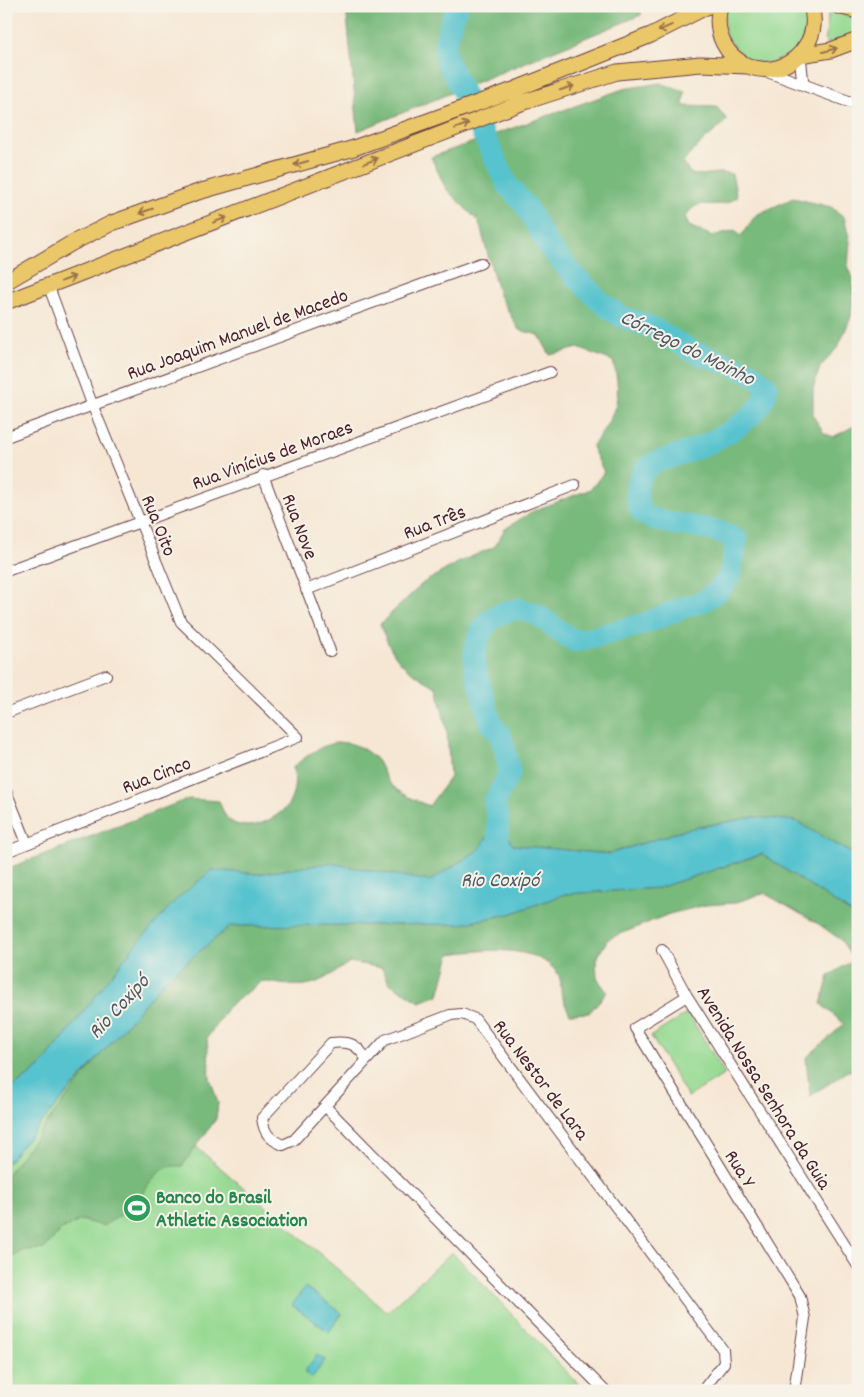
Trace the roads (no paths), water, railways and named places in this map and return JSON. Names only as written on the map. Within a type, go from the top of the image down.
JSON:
[{"type":"main road","points":[[6,302],[416,144],[708,6]]},
{"type":"main road","points":[[720,6],[717,18],[718,33],[724,47],[734,58],[754,68]]},
{"type":"main road","points":[[800,55],[810,39],[814,24],[811,6]]},
{"type":"main road","points":[[838,6],[858,10]]},
{"type":"main road","points":[[6,282],[72,243],[112,223],[198,192],[351,149],[414,126],[518,96],[617,72],[701,64],[777,68],[800,55],[831,50],[858,40]]},
{"type":"street","points":[[800,55],[803,84]]},
{"type":"street","points":[[754,68],[858,105]]},
{"type":"street","name":"Rua Joaquim Manuel de Macedo","points":[[6,437],[480,263]]},
{"type":"street","name":"Rua Oito","points":[[49,286],[92,404],[181,622],[298,737]]},
{"type":"street","name":"Rua Vinícius de Moraes","points":[[6,571],[263,475],[550,372]]},
{"type":"street","name":"Rua Nove","points":[[263,475],[330,651]]},
{"type":"street","name":"Rua Três","points":[[306,590],[575,484]]},
{"type":"street","points":[[6,713],[106,675]]},
{"type":"street","name":"Rua Cinco","points":[[6,852],[298,737]]},
{"type":"street","points":[[6,791],[27,843]]},
{"type":"street","name":"Avenida Nossa Senhora da Guia","points":[[662,950],[687,996],[858,1266]]},
{"type":"street","name":"Rua Y","points":[[687,996],[635,1028],[800,1296],[805,1318],[794,1391]]},
{"type":"street","name":"Rua Nestor de Lara","points":[[366,1060],[360,1048],[352,1044],[342,1042],[331,1043],[262,1118],[264,1131],[271,1140],[283,1146],[294,1140],[385,1040],[450,1014],[462,1014],[475,1018],[723,1350],[724,1363],[702,1391]]},
{"type":"street","points":[[325,1106],[604,1391]]},
{"type":"water","name":"Rio Coxipó","points":[[754,817],[795,821],[858,857],[858,921],[851,913],[762,854],[658,888],[565,894],[513,913],[461,924],[230,926],[165,980],[6,1164],[6,1093],[41,1066],[133,948],[176,900],[212,870],[258,874],[329,863],[430,881],[480,849],[498,818],[513,845],[609,854],[688,829]]},
{"type":"water","points":[[305,1287],[342,1313],[329,1332],[292,1305]]},
{"type":"water","points":[[317,1355],[325,1360],[312,1378],[304,1372]]},
{"type":"waterway","name":"Córrego do Moinho","points":[[457,6],[447,34],[446,59],[508,186],[526,206],[548,246],[603,304],[620,316],[653,328],[692,351],[750,372],[767,387],[764,398],[747,419],[708,443],[651,465],[643,472],[637,486],[639,506],[642,512],[649,517],[715,531],[737,540],[729,578],[719,590],[702,602],[681,608],[647,623],[588,639],[574,641],[536,614],[519,609],[505,612],[492,618],[481,632],[475,649],[475,668],[491,723],[500,734],[510,773],[494,802],[498,818],[498,848]]},
{"type":"place","name":"Banco do Brasil Athletic Association","points":[[137,1208]]}]
